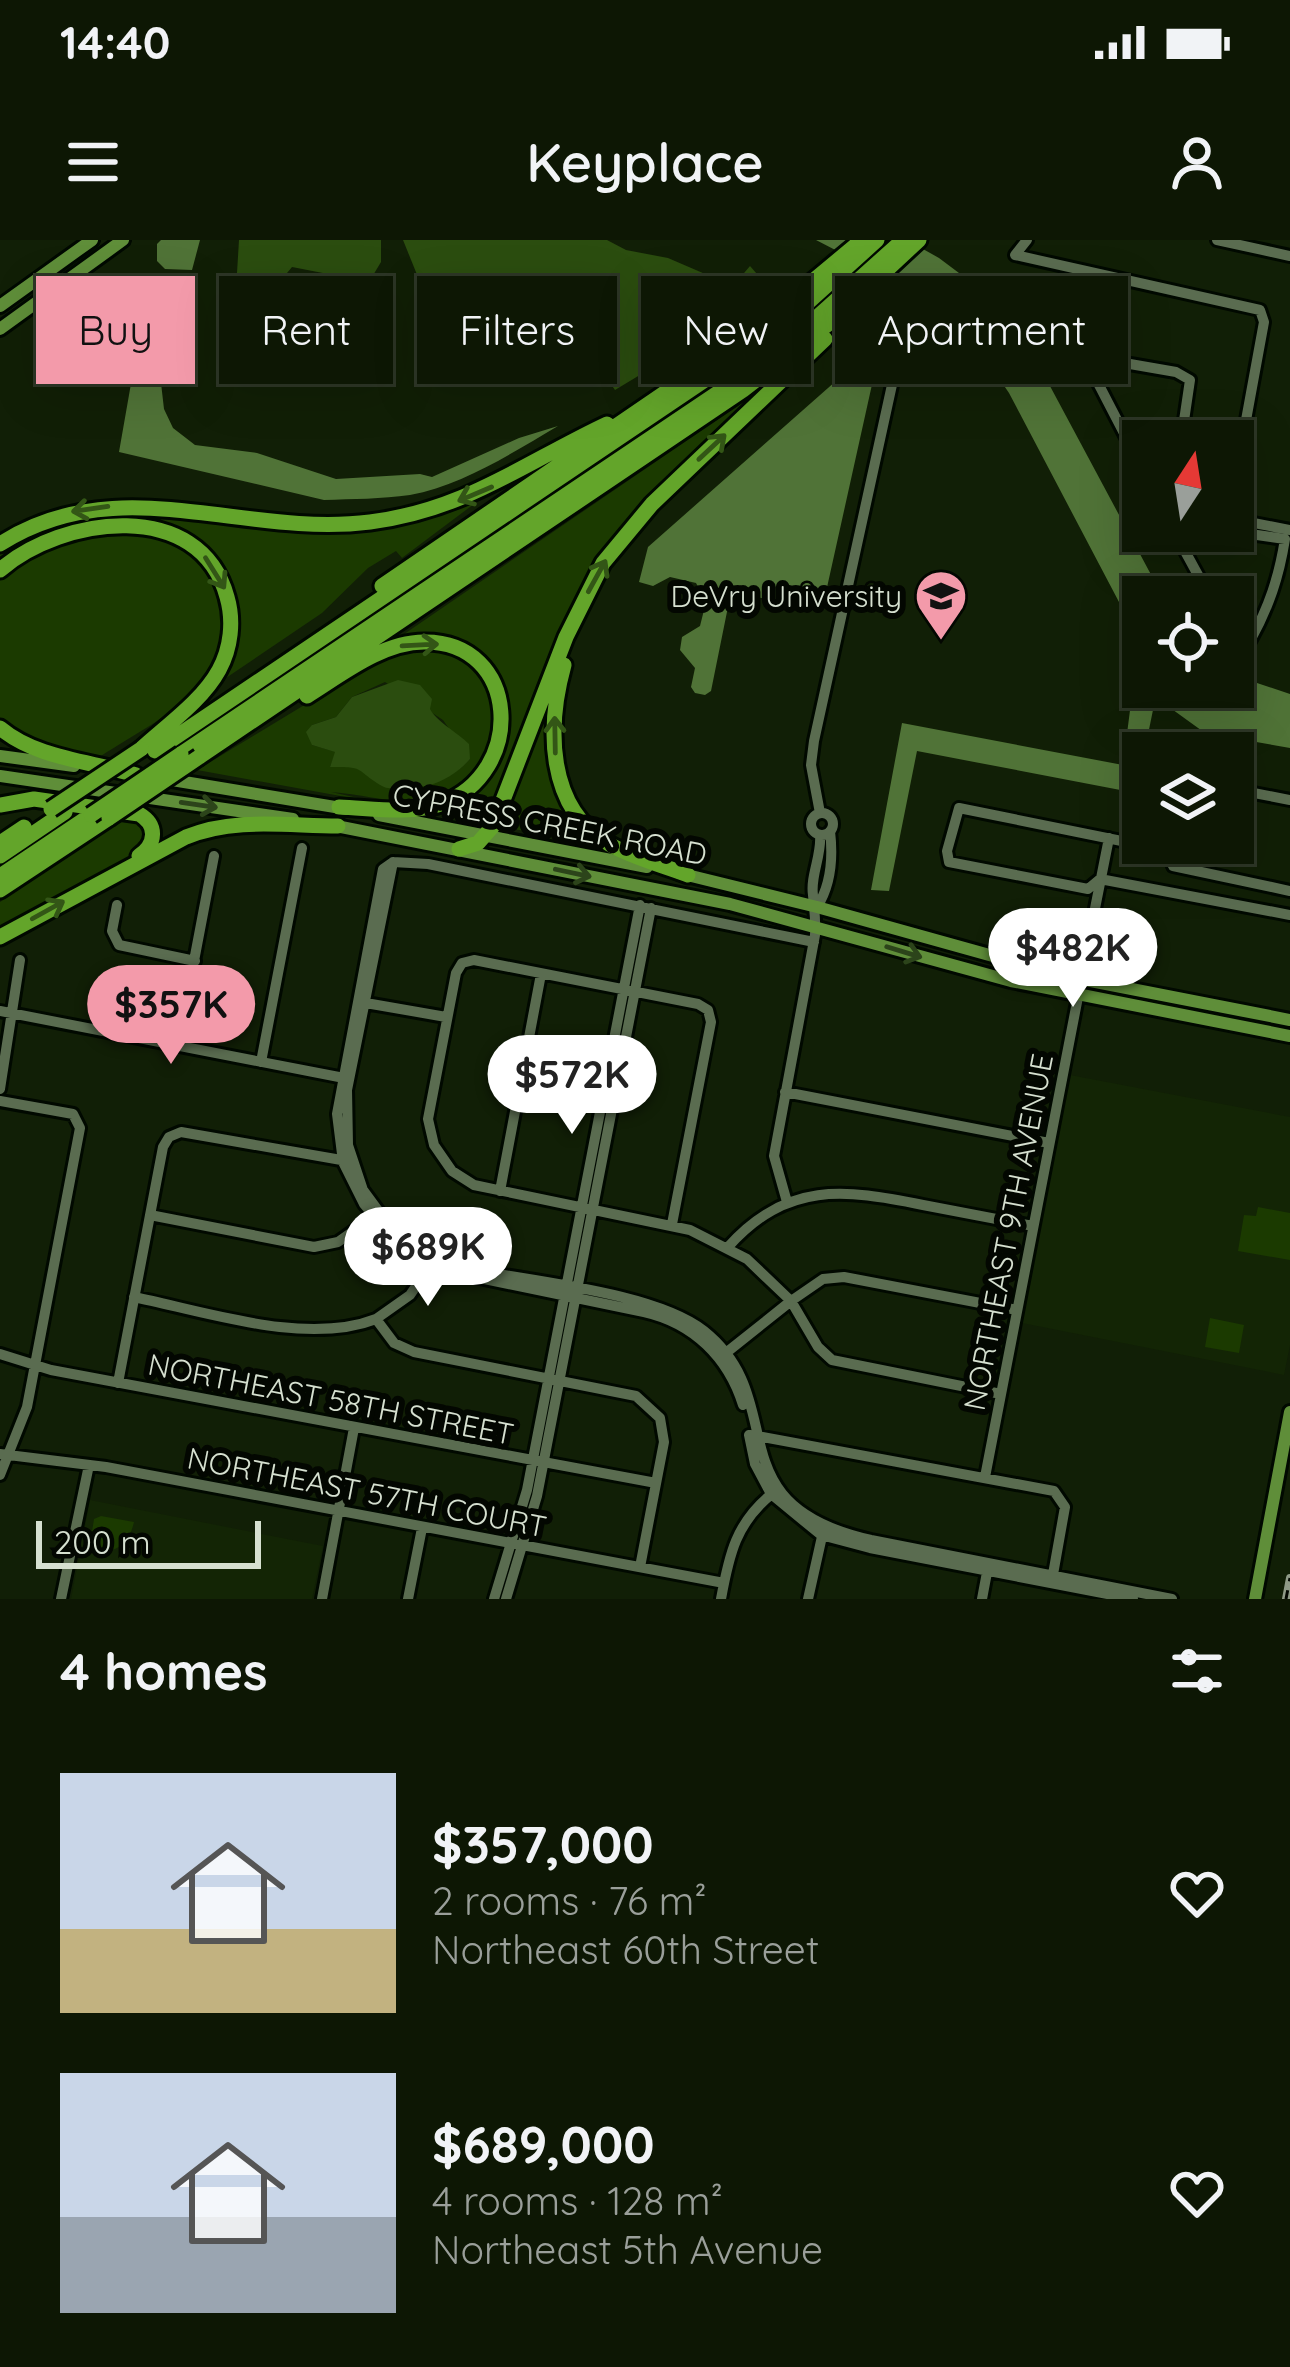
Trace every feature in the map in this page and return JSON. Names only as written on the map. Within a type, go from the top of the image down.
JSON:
[{"type":"highway","points":[[0,843],[58,810],[694,388],[761,340],[862,240]]},
{"type":"highway","points":[[148,750],[742,340],[877,240]]},
{"type":"highway","points":[[872,276],[903,240]]},
{"type":"highway","points":[[875,276],[919,240]]},
{"type":"highway","points":[[0,890],[181,754],[734,382],[835,307]]},
{"type":"highway","points":[[0,876],[199,757],[732,397],[835,310]]},
{"type":"highway","points":[[459,849],[487,836],[597,573],[629,529],[835,330]]},
{"type":"highway","points":[[0,544],[49,518],[103,507],[159,508],[301,524],[360,523],[413,514],[501,482],[653,402]]},
{"type":"highway","points":[[0,570],[26,551],[67,534],[122,526],[173,535],[213,566],[231,612],[230,640],[222,664],[197,699],[148,750]]},
{"type":"highway","points":[[573,627],[554,726],[556,763],[567,797],[581,821],[606,843],[688,875]]},
{"type":"highway","points":[[240,730],[399,646],[443,644],[483,669],[497,693],[502,727],[494,759],[476,784],[425,808],[339,807]]},
{"type":"highway","points":[[0,728],[35,750],[87,759],[136,775]]},
{"type":"highway","points":[[0,805],[34,799],[146,818],[153,832],[148,849],[96,884]]},
{"type":"highway","points":[[0,856],[58,810]]},
{"type":"highway","points":[[0,937],[210,828],[338,826]]},
{"type":"main road","points":[[0,306],[92,240]]},
{"type":"main road","points":[[0,328],[117,242]]},
{"type":"main road","name":"CYPRESS CREEK ROAD","points":[[0,756],[339,807],[688,875],[1081,980],[1290,1020]]},
{"type":"main road","name":"CYPRESS CREEK ROAD","points":[[0,776],[338,826],[459,849],[816,925],[1040,988],[1290,1040]]},
{"type":"main road","points":[[1040,988],[1074,986],[1081,980]]},
{"type":"main road","points":[[1078,997],[1083,989],[1109,985]]},
{"type":"main road","points":[[1255,1599],[1290,1412]]},
{"type":"street","points":[[1027,240],[1015,255],[1259,310],[1264,322],[1246,420]]},
{"type":"street","points":[[1217,240],[1290,256]]},
{"type":"street","points":[[1122,429],[1084,356],[1176,373],[1190,380],[1184,420]]},
{"type":"street","points":[[787,1202],[774,1156],[814,941],[817,907],[812,893],[831,819],[820,813],[812,765],[814,741],[892,384]]},
{"type":"street","points":[[1254,633],[1277,587],[1290,515]]},
{"type":"street","points":[[1254,525],[1288,535]]},
{"type":"street","points":[[1254,533],[1288,535]]},
{"type":"street","points":[[1254,794],[1290,800]]},
{"type":"street","points":[[1100,879],[1088,890],[949,862],[947,850],[959,808],[1122,840]]},
{"type":"street","points":[[1081,980],[1109,838]]},
{"type":"street","points":[[261,1062],[302,848]]},
{"type":"street","points":[[178,1045],[214,856]]},
{"type":"street","points":[[814,941],[405,860],[393,862],[338,1114],[347,1161],[394,1240],[459,1276],[668,1311],[707,1334],[723,1355],[740,1395],[759,1474],[823,1531],[870,1548],[1172,1599]]},
{"type":"street","points":[[1172,864],[1290,891]]},
{"type":"street","points":[[1100,879],[1290,915]]},
{"type":"street","points":[[116,905],[112,931],[114,941],[123,948],[195,961]]},
{"type":"street","points":[[506,1599],[521,1512],[538,1463],[645,907]]},
{"type":"street","points":[[0,1089],[4,1012],[20,959]]},
{"type":"street","points":[[672,1224],[711,1022],[708,1010],[698,1004],[474,960],[462,963],[455,974],[429,1105],[430,1133],[452,1171],[473,1185],[672,1224],[728,1247],[770,1278],[832,1360],[1001,1394]]},
{"type":"street","points":[[500,1191],[541,974]]},
{"type":"street","name":"NORTHEAST 9TH AVENUE","points":[[985,1477],[1078,997]]},
{"type":"street","points":[[361,1002],[446,1017]]},
{"type":"street","points":[[4,1012],[346,1078]]},
{"type":"street","points":[[785,1092],[1049,1142]]},
{"type":"street","points":[[0,1101],[74,1114],[80,1127],[22,1424],[3,1455],[0,1475]]},
{"type":"street","points":[[118,1383],[169,1137],[182,1132],[347,1161]]},
{"type":"street","points":[[728,1247],[748,1226],[787,1202],[847,1192],[1033,1226]]},
{"type":"street","points":[[150,1215],[314,1246],[338,1242],[376,1215]]},
{"type":"street","points":[[134,1297],[312,1331],[351,1328],[376,1319],[410,1294],[433,1262]]},
{"type":"street","points":[[723,1355],[823,1279],[844,1276],[1017,1310]]},
{"type":"street","points":[[376,1319],[394,1342],[414,1352],[625,1392],[646,1401],[664,1432],[640,1567]]},
{"type":"street","name":"NORTHEAST 58TH STREET","points":[[0,1354],[118,1383],[656,1484]]},
{"type":"street","points":[[322,1599],[354,1428]]},
{"type":"street","points":[[752,1435],[1060,1495],[1065,1507],[1052,1579]]},
{"type":"street","name":"NORTHEAST 57TH COURT","points":[[3,1455],[88,1465],[724,1583]]},
{"type":"street","points":[[61,1599],[88,1465]]},
{"type":"street","points":[[721,1599],[736,1535],[756,1506],[775,1491]]},
{"type":"street","points":[[408,1599],[422,1528]]},
{"type":"street","points":[[808,1599],[823,1531]]},
{"type":"street","points":[[494,1599],[515,1544]]},
{"type":"street","points":[[982,1599],[988,1566]]},
{"type":"street","points":[[1052,1579],[1133,1599]]},
{"type":"shaded area","points":[[161,240],[200,240],[192,270],[165,269],[157,261]]},
{"type":"shaded area","points":[[239,240],[381,240],[381,262],[373,276],[338,276],[292,267],[284,276],[237,273]]},
{"type":"shaded area","points":[[403,240],[607,240],[710,276],[641,276],[641,374],[615,390],[611,384],[617,384],[617,276],[418,276]]},
{"type":"shaded area","points":[[816,240],[907,240],[963,276],[886,276]]},
{"type":"shaded area","points":[[835,382],[872,384],[822,610],[731,592],[711,691],[705,695],[691,687],[695,668],[680,650],[682,637],[700,626],[706,602],[696,583],[670,577],[653,586],[639,582],[648,547]]},
{"type":"shaded area","points":[[131,384],[161,384],[164,409],[173,428],[195,445],[257,453],[336,479],[432,477],[558,426],[449,484],[378,498],[324,500],[119,452]]},
{"type":"shaded area","points":[[769,384],[660,486],[602,554],[551,650],[487,824],[439,815],[436,809],[460,799],[506,730],[478,660],[394,641]]},
{"type":"shaded area","points":[[1003,384],[1049,384],[1122,520],[1122,552],[1139,552],[1152,576],[1122,576],[1122,608]]},
{"type":"shaded area","points":[[486,495],[402,558],[396,551],[368,568],[322,613],[220,682],[235,632],[194,541],[110,522],[0,565],[0,550],[42,527],[114,512],[302,529],[423,518]]},
{"type":"shaded area","points":[[134,531],[162,538],[206,568],[226,612],[226,637],[217,662],[177,707],[101,756],[27,741],[98,758],[64,753],[43,748],[22,740],[12,734],[26,739],[0,723],[0,575],[31,554],[63,541]]},
{"type":"shaded area","points":[[436,648],[456,655],[472,666],[492,697],[495,734],[489,753],[459,790],[412,802],[331,792],[390,805],[197,770],[367,667],[392,655]],"holes":[[[385,682],[443,720],[470,759],[439,779],[414,782],[352,766],[330,767],[336,752],[312,745],[312,725],[336,717],[352,697]]]},
{"type":"shaded area","points":[[555,675],[550,737],[590,836],[585,843],[499,826]]},
{"type":"shaded area","points":[[398,680],[420,685],[432,699],[433,713],[469,744],[470,759],[434,784],[389,788],[356,769],[330,767],[335,752],[312,745],[306,732],[336,717],[352,697]]},
{"type":"shaded area","points":[[1254,682],[1290,694],[1290,748],[1254,742],[1254,732],[1204,732],[1170,708],[1254,708]]},
{"type":"shaded area","points":[[1130,708],[1164,708],[1153,710],[1148,732],[1127,732]]},
{"type":"shaded area","points":[[902,723],[1122,765],[1122,790],[917,751],[889,891],[871,890]]},
{"type":"shaded area","points":[[128,816],[136,818],[148,833],[140,852],[0,929],[0,902]]},
{"type":"shaded area","points":[[1070,1075],[1290,1117],[1290,1345],[1284,1375],[1022,1323]]},
{"type":"shaded area","points":[[1258,1207],[1290,1213],[1290,1260],[1238,1251],[1244,1215],[1256,1216]]},
{"type":"shaded area","points":[[1210,1318],[1244,1325],[1239,1353],[1205,1347]]},
{"type":"shaded area","points":[[90,1500],[323,1546],[312,1599],[71,1599]]},
{"type":"shaded area","points":[[94,1519],[134,1522],[119,1547],[89,1551]]},
{"type":"railway","points":[[1286,1599],[1290,1578]]},
{"type":"place","name":"DeVry University","points":[[941,642]]}]
